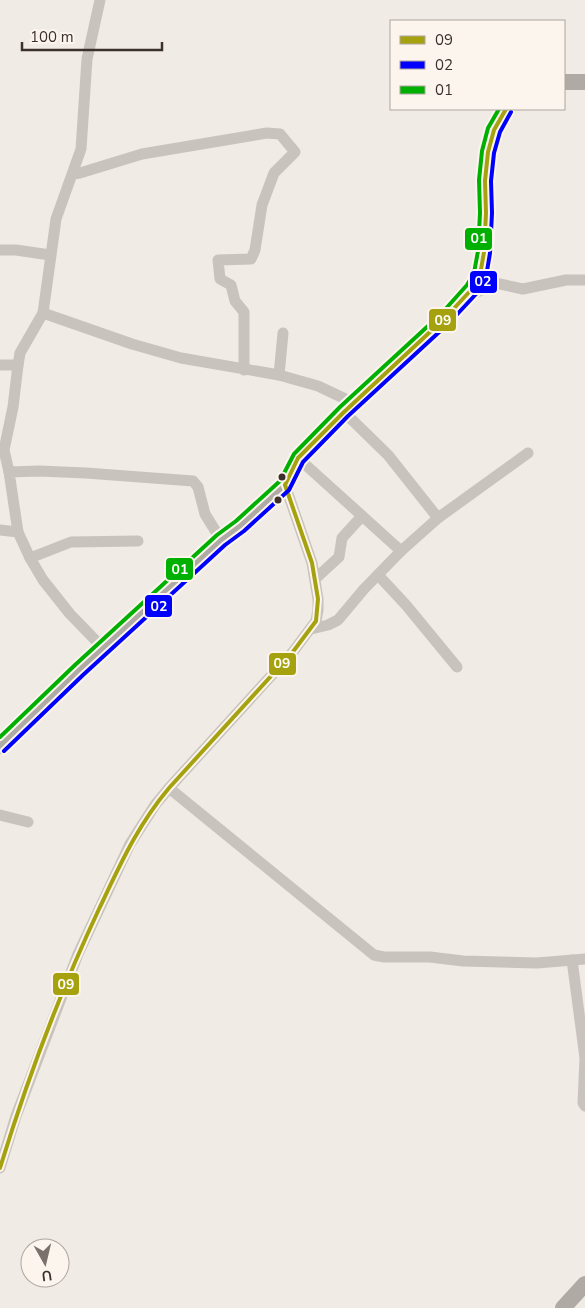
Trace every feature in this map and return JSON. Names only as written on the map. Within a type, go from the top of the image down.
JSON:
[{"type":"highway","points":[[565,82],[585,82]]},
{"type":"highway","points":[[0,746],[103,648],[221,540],[240,526],[285,485],[298,458],[349,407],[463,300],[472,289],[480,275],[482,266],[486,213],[486,162],[490,141],[506,110]]},
{"type":"highway","points":[[563,1308],[585,1284]]},
{"type":"street","points":[[100,0],[87,59],[81,150],[56,219],[43,313],[20,353],[13,406],[4,450],[5,469],[18,532],[30,558],[43,580],[70,614],[103,648]]},
{"type":"street","points":[[75,169],[80,174],[142,154],[240,136],[274,133],[284,137],[295,152],[274,173],[262,205],[255,250],[251,259],[218,260],[220,278],[231,285],[235,301],[244,312],[244,370]]},
{"type":"street","points":[[0,250],[50,254]]},
{"type":"street","points":[[463,300],[495,283],[524,289],[566,280],[585,280]]},
{"type":"street","points":[[43,313],[132,344],[181,358],[279,376],[318,386],[349,407],[438,518]]},
{"type":"street","points":[[279,376],[283,333]]},
{"type":"street","points":[[0,365],[18,365]]},
{"type":"street","points":[[311,629],[328,625],[338,620],[364,589],[379,576],[401,551],[438,518],[528,453]]},
{"type":"street","points":[[298,458],[401,551]]},
{"type":"street","points":[[5,469],[190,480],[196,484],[204,512],[221,540]]},
{"type":"street","points":[[0,1168],[16,1116],[78,954],[130,844],[155,805],[169,788],[292,653],[316,621],[318,610],[315,579],[305,540],[293,512],[285,485]]},
{"type":"street","points":[[315,579],[339,557],[342,538],[362,516]]},
{"type":"street","points":[[0,530],[18,532]]},
{"type":"street","points":[[30,558],[72,542],[138,541]]},
{"type":"street","points":[[379,576],[457,666]]},
{"type":"street","points":[[169,788],[374,955],[384,957],[430,957],[481,962],[537,963],[585,959]]},
{"type":"street","points":[[0,815],[28,822]]},
{"type":"street","points":[[572,960],[584,1058],[583,1103],[585,1106]]},
{"type":"transit line","name":"01","points":[[0,737],[75,665],[217,535],[236,521],[280,481],[294,454],[340,407],[441,314],[467,285],[474,273],[478,251],[479,180],[482,151],[488,128],[498,110]]},
{"type":"transit line","name":"09","points":[[285,485],[298,458],[344,412],[445,318],[472,289],[480,275],[484,252],[485,181],[488,152],[494,130],[505,110]]},
{"type":"transit line","name":"02","points":[[4,751],[83,675],[225,545],[244,531],[289,490],[303,462],[348,416],[449,323],[477,293],[486,277],[490,253],[491,181],[494,153],[500,132],[511,112]]},
{"type":"transit line","name":"09","points":[[0,1168],[21,1102],[58,1004],[99,909],[138,831],[169,788],[292,653],[316,621],[318,599],[312,563],[285,485]]}]
